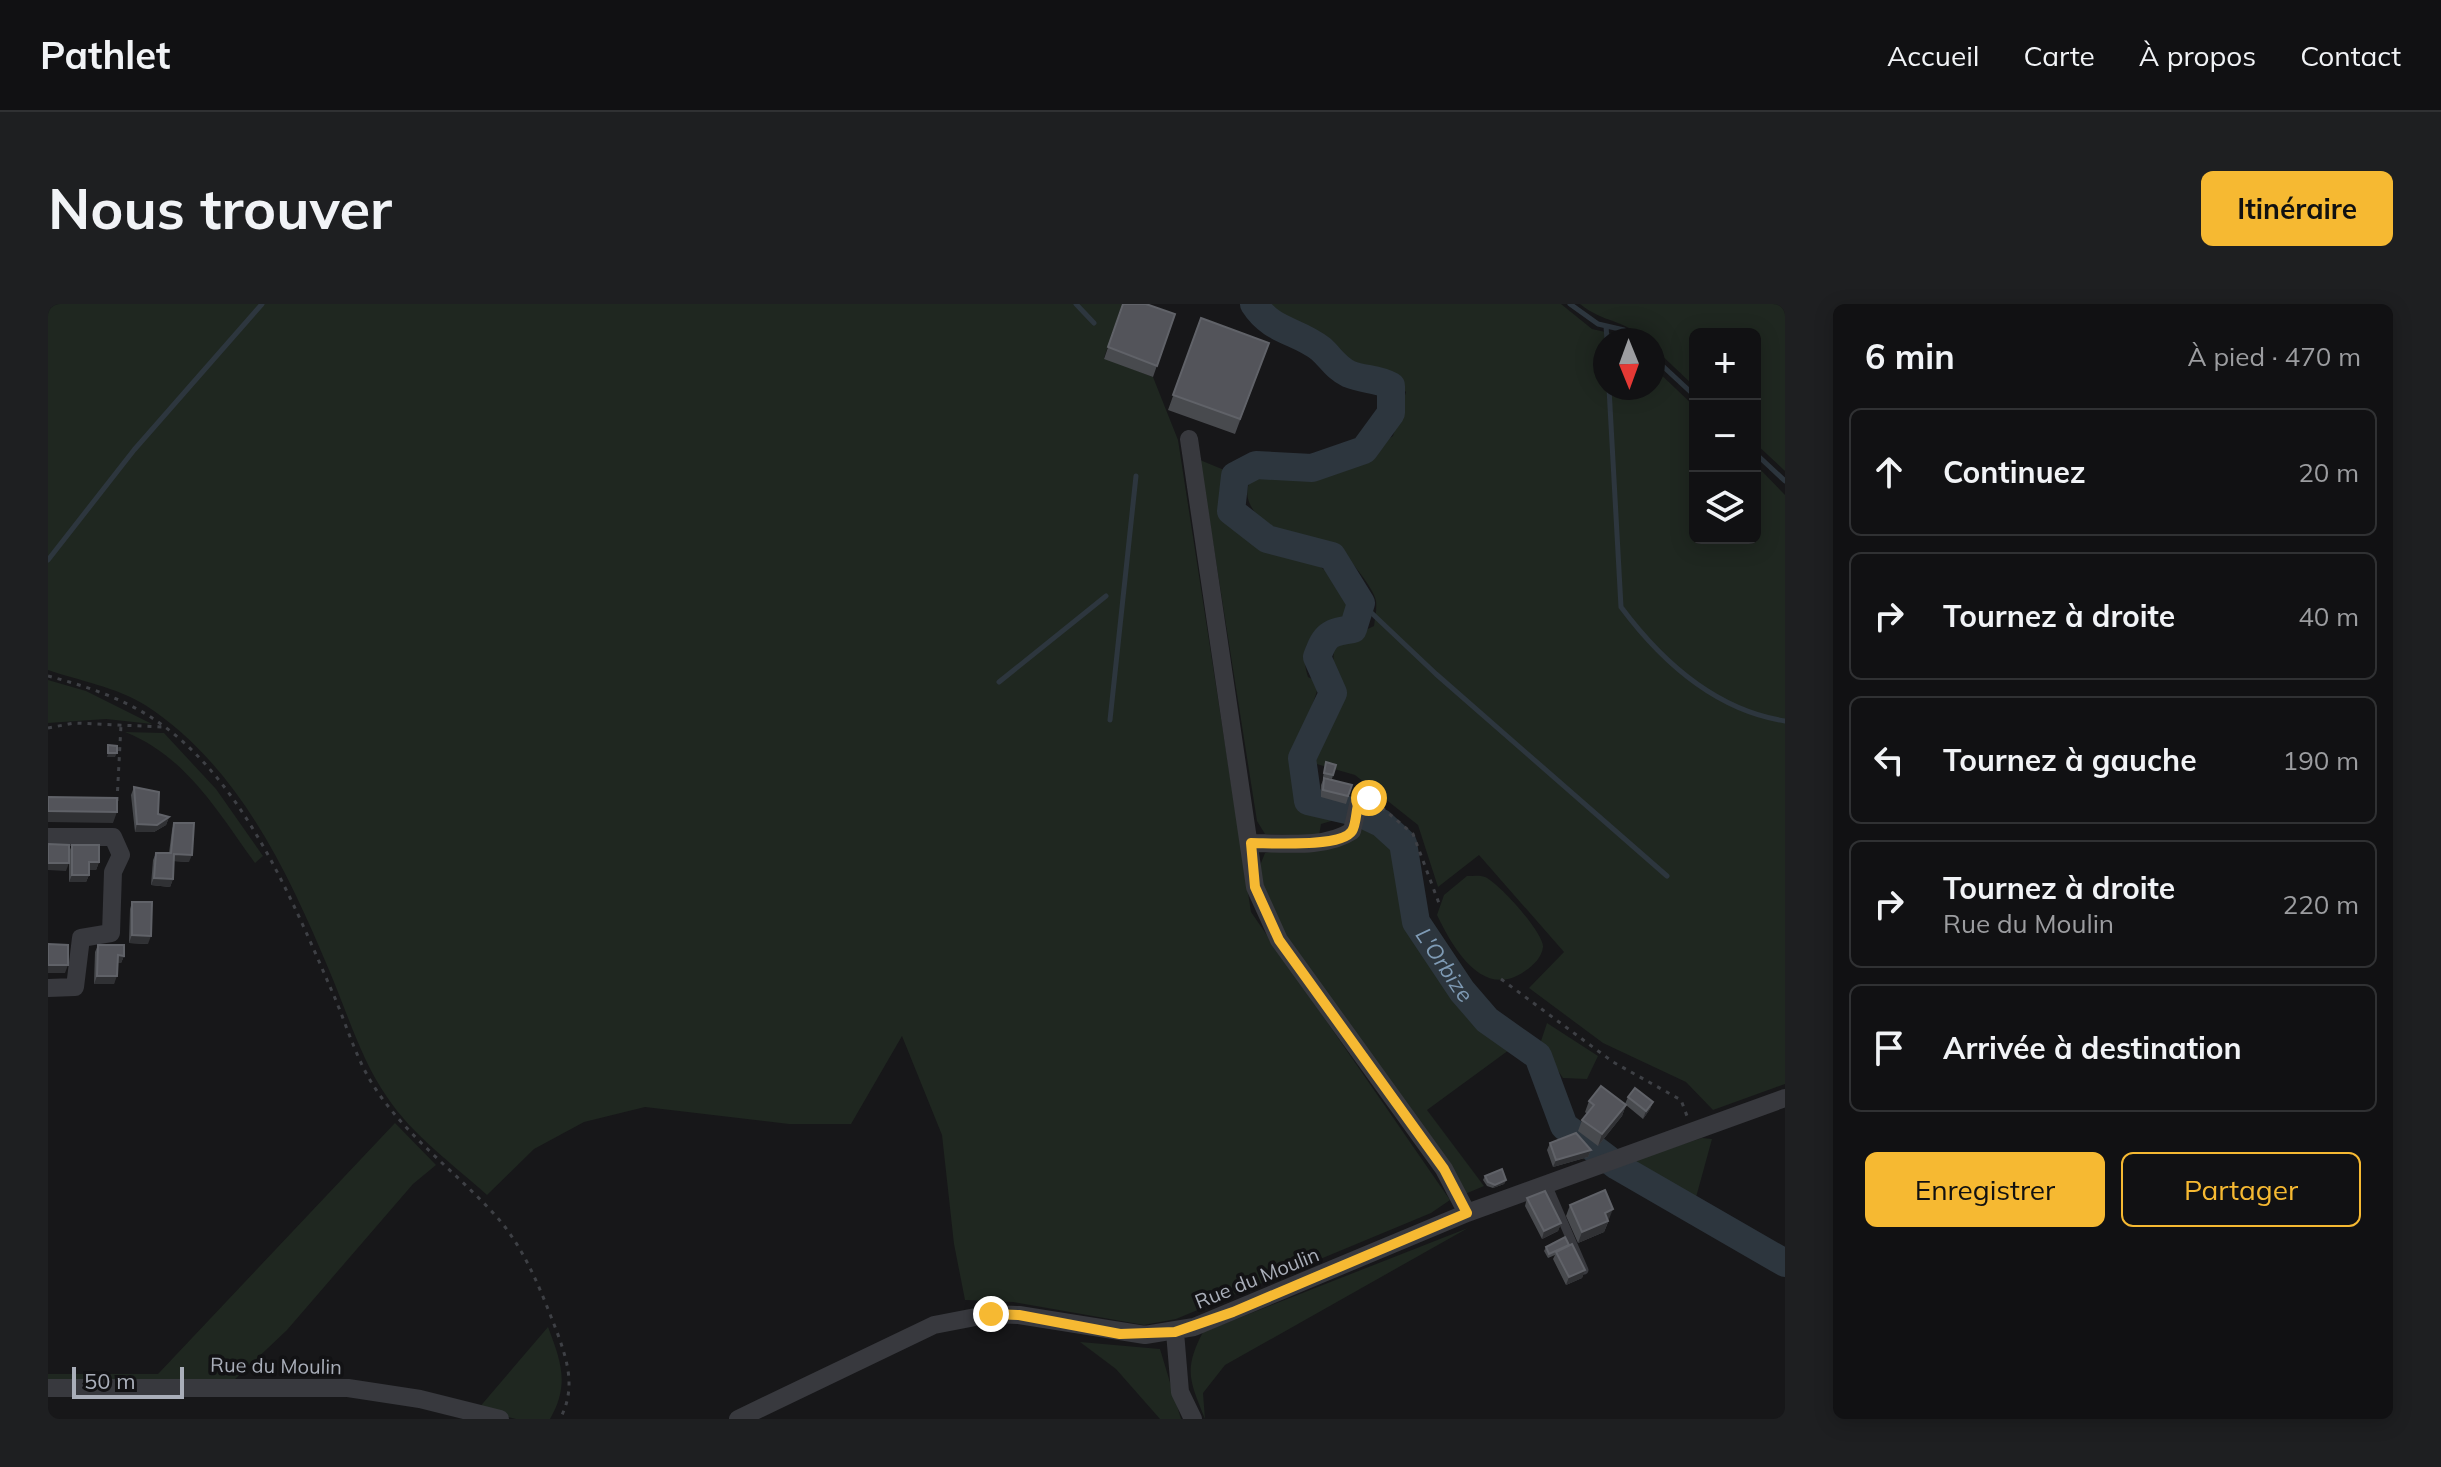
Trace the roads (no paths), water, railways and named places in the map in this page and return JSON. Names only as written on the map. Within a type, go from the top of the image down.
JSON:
[{"type":"street","points":[[1189,439],[1251,843],[1255,887],[1279,940],[1444,1169],[1467,1213]]},
{"type":"street","points":[[1251,843],[1329,841],[1344,837],[1354,828],[1358,805]]},
{"type":"street","points":[[48,837],[113,837],[121,855],[113,872],[111,933],[81,938],[75,987],[48,988]]},
{"type":"street","name":"Rue du Moulin","points":[[738,1419],[897,1341],[934,1325],[960,1319],[1019,1315],[1120,1334],[1175,1332],[1233,1312],[1546,1182],[1785,1098]]},
{"type":"street","points":[[1175,1332],[1180,1392],[1193,1419]]},
{"type":"street","name":"Rue du Moulin","points":[[48,1388],[348,1388],[420,1399],[500,1419]]},
{"type":"lane","points":[[1546,1182],[1584,1270]]},
{"type":"waterway","points":[[48,560],[134,450],[262,304]]},
{"type":"waterway","points":[[1076,304],[1094,323]]},
{"type":"waterway","name":"L'Orbize","points":[[1254,304],[1277,326],[1321,349],[1344,372],[1391,386],[1391,413],[1364,450],[1312,468],[1256,465],[1235,476],[1231,511],[1267,539],[1332,556],[1361,603],[1353,629],[1329,636],[1317,657],[1333,693],[1302,758],[1308,801],[1360,813],[1381,823],[1403,843],[1416,922],[1462,991],[1487,1020],[1538,1056],[1564,1126],[1617,1166],[1785,1263]]},
{"type":"waterway","points":[[1570,304],[1598,324],[1615,328]]},
{"type":"waterway","points":[[1665,368],[1689,390]]},
{"type":"waterway","points":[[1610,400],[1621,607],[1672,664],[1713,695],[1760,715],[1785,721]]},
{"type":"waterway","points":[[1761,459],[1785,481]]},
{"type":"waterway","points":[[1110,720],[1136,476]]},
{"type":"waterway","points":[[999,682],[1106,596]]},
{"type":"waterway","points":[[1361,603],[1436,674],[1667,876]]}]
